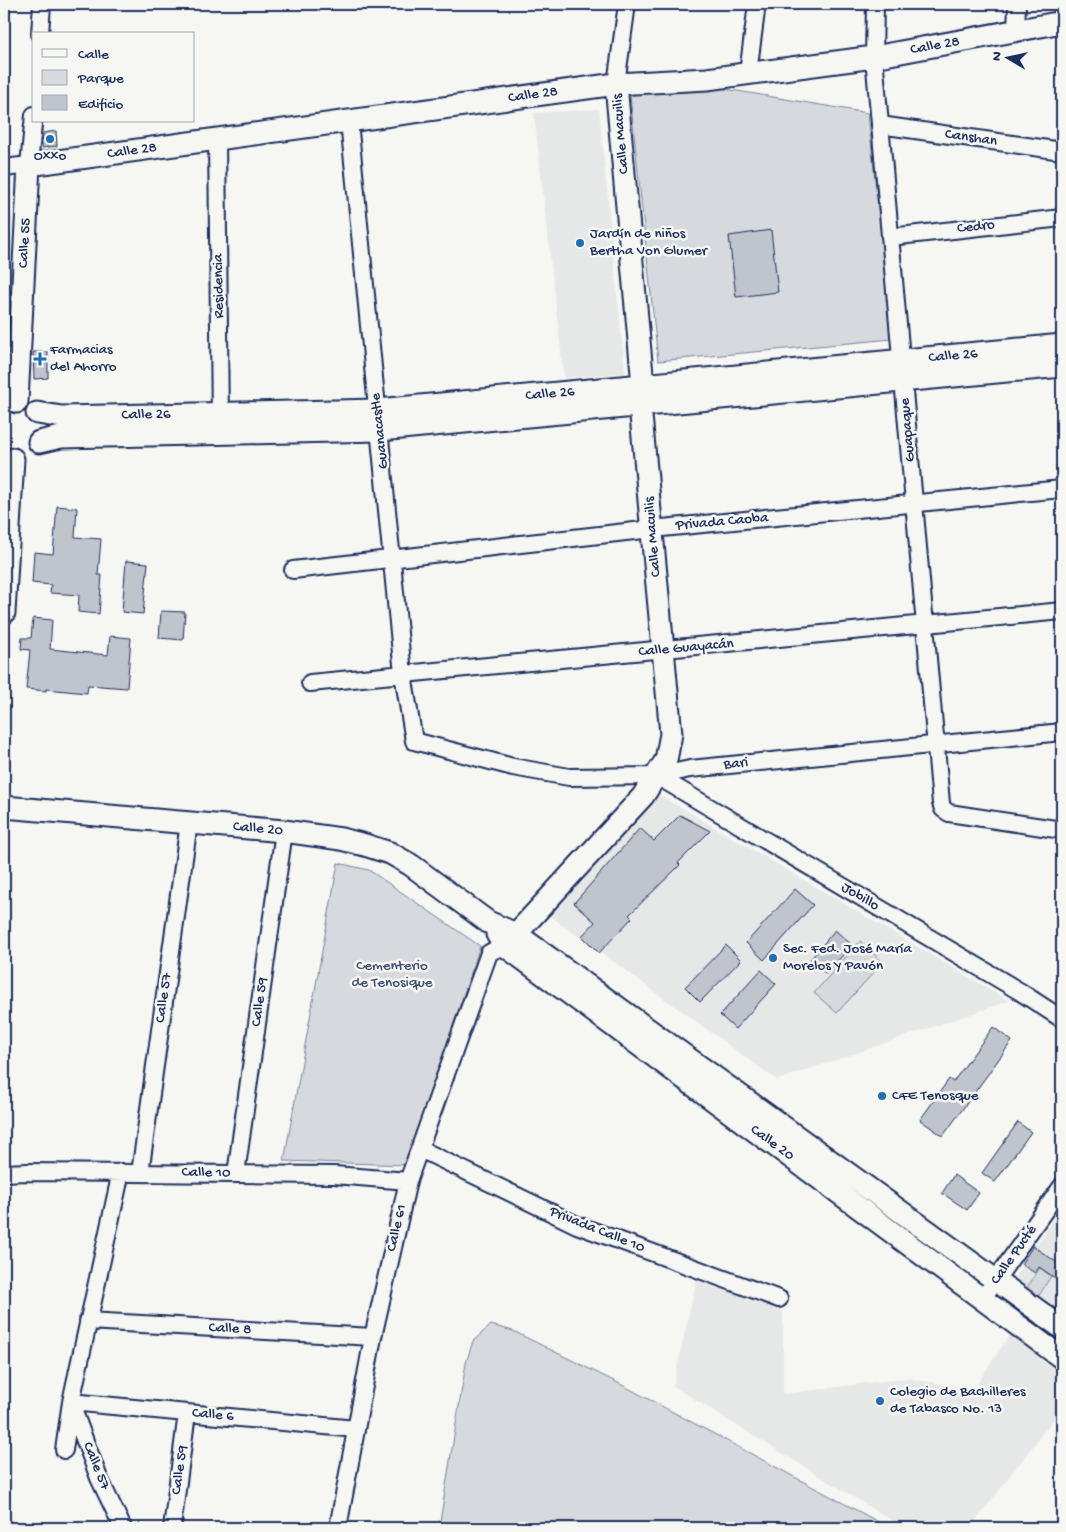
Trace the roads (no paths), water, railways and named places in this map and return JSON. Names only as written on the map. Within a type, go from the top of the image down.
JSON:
[{"type":"main road","name":"Calle 28","points":[[30,164],[616,84],[707,79],[874,57],[1062,22]]},
{"type":"main road","name":"Calle Macuilis","points":[[510,939],[643,796],[666,760],[671,734],[652,529],[616,84]]},
{"type":"main road","name":"Calle 55","points":[[10,403],[30,164]]},
{"type":"main road","name":"Calle 26","points":[[902,371],[1062,345]]},
{"type":"main road","name":"Calle 26","points":[[10,403],[24,404],[37,413],[62,417],[220,423],[379,420],[902,371],[1062,366]]},
{"type":"main road","points":[[4,613],[8,458],[19,458],[31,453],[40,442],[42,427],[37,413]]},
{"type":"main road","name":"Calle 26","points":[[40,442],[61,437],[220,423]]},
{"type":"main road","name":"Calle 20","points":[[4,807],[284,831],[341,839],[390,853],[411,865],[736,1104],[1062,1358]]},
{"type":"main road","name":"Calle 20","points":[[736,1104],[996,1280],[1062,1328]]},
{"type":"street","points":[[40,32],[42,4]]},
{"type":"street","points":[[616,84],[626,4]]},
{"type":"street","points":[[748,73],[757,4]]},
{"type":"street","name":"Guapaque","points":[[875,4],[874,57],[941,803],[943,809],[949,813],[1062,830]]},
{"type":"street","points":[[1016,4],[1016,32]]},
{"type":"street","name":"Guanacastle","points":[[349,121],[404,674],[414,741]]},
{"type":"street","name":"Calle 55","points":[[30,164],[33,122]]},
{"type":"street","name":"Canshan","points":[[880,125],[1062,150]]},
{"type":"street","name":"Residencia","points":[[217,139],[220,423]]},
{"type":"street","name":"Calle 28","points":[[4,168],[30,164]]},
{"type":"street","name":"Cedro","points":[[890,237],[1062,218]]},
{"type":"street","name":"Privada Caoba","points":[[293,570],[652,529],[1062,489]]},
{"type":"street","name":"Calle Guayacán","points":[[310,683],[1062,611]]},
{"type":"street","name":"Bari","points":[[414,741],[513,767],[569,777],[657,776],[690,769],[1062,732]]},
{"type":"street","name":"Jobillo","points":[[657,776],[1062,1019]]},
{"type":"street","name":"Calle 57","points":[[140,1173],[189,823]]},
{"type":"street","name":"Calle 59","points":[[236,1174],[284,831]]},
{"type":"street","name":"Calle 61","points":[[338,1528],[373,1338],[408,1181],[489,953],[510,939]]},
{"type":"street","name":"Privada Calle 10","points":[[420,1149],[577,1225],[779,1299]]},
{"type":"street","name":"Calle 57","points":[[64,1450],[71,1402],[121,1172]]},
{"type":"street","name":"Calle 10","points":[[4,1173],[121,1172],[334,1175],[408,1181]]},
{"type":"street","name":"Calle Pucté","points":[[983,1298],[1062,1186]]},
{"type":"street","name":"Calle 8","points":[[88,1322],[373,1338]]},
{"type":"street","name":"Calle 57","points":[[71,1402],[100,1478],[124,1528]]},
{"type":"street","name":"Calle 6","points":[[71,1402],[356,1429]]},
{"type":"street","name":"Calle 59","points":[[172,1528],[187,1413]]},
{"type":"place","name":"Oxxo","points":[[50,139]]},
{"type":"place","name":"Jardín de niños Bertha Von Glumer","points":[[580,243]]},
{"type":"place","name":"Farmacias del Ahorro","points":[[40,359]]},
{"type":"place","name":"Sec. Fed. José María Morelos Y Pavón","points":[[773,958]]},
{"type":"place","name":"CFE Tenosque","points":[[882,1096]]},
{"type":"place","name":"Colegio de Bachilleres de Tabasco No. 13","points":[[880,1401]]},
{"type":"park label","name":"Cementerio de Tenosique","points":[[392,974]]}]
